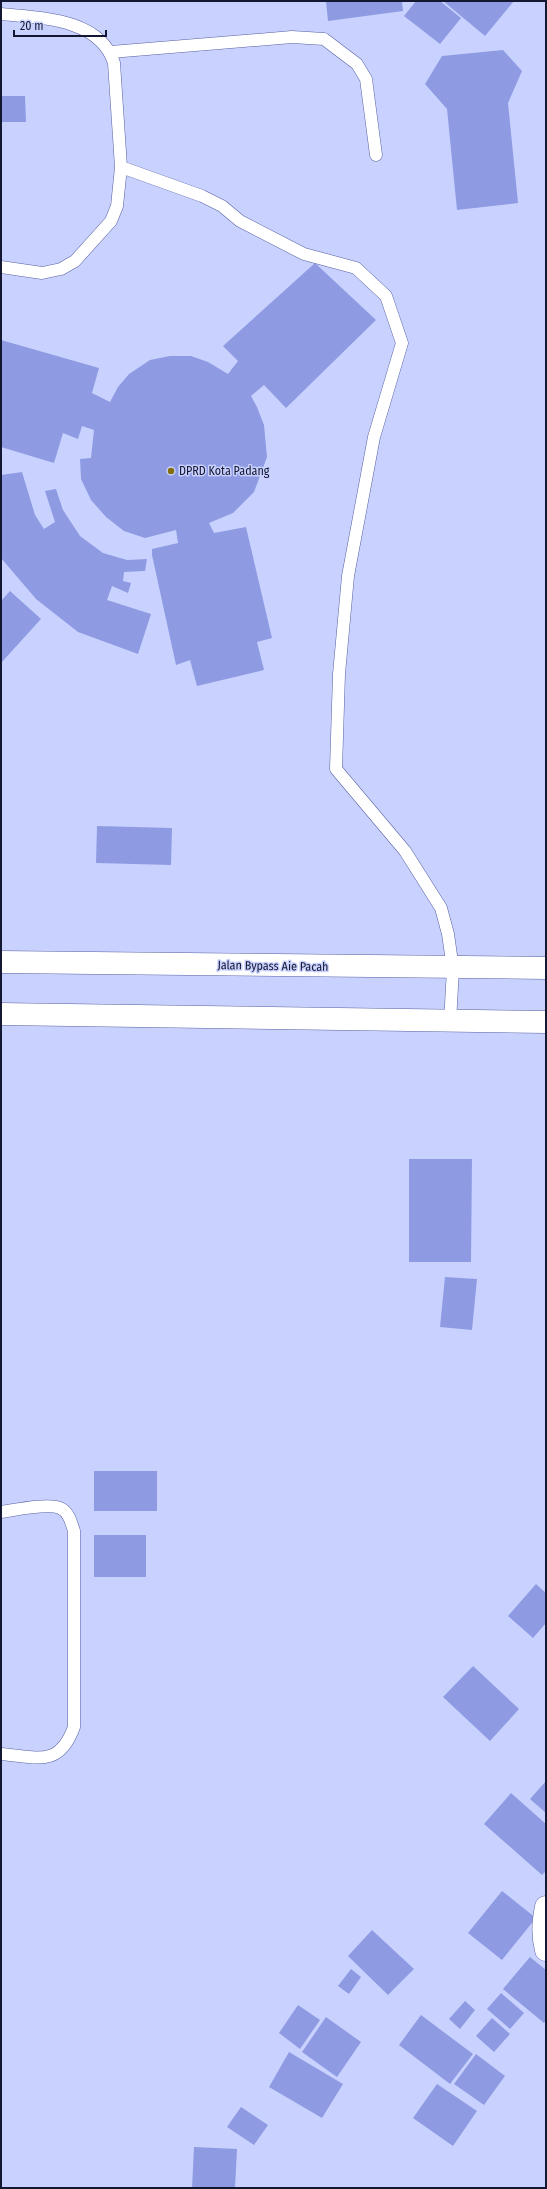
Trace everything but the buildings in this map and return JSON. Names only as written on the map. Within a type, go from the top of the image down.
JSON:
[{"type":"main road","name":"Jalan Bypass Aie Pacah","points":[[1,962],[454,969],[546,968]]},
{"type":"main road","points":[[1,1014],[450,1022],[546,1022]]},
{"type":"main road","points":[[546,1907],[543,1922],[543,1937],[546,1950]]},
{"type":"lane","points":[[1,14],[60,20],[79,27],[111,52],[114,63],[122,168],[117,206],[111,222],[75,261],[61,269],[42,273],[1,267]]},
{"type":"lane","points":[[111,52],[292,38],[324,40],[357,64],[366,79],[376,155]]},
{"type":"lane","points":[[122,168],[202,196],[222,206],[240,221],[304,254],[356,268],[386,296],[402,343],[374,437],[348,576],[339,674],[336,769],[405,851],[441,908],[448,934],[454,969],[450,1022]]},
{"type":"lane","points":[[1,1512],[47,1507],[60,1508],[70,1516],[74,1531],[74,1727],[68,1743],[58,1753],[44,1757],[1,1754]]},
{"type":"place","name":"DPRD Kota Padang","points":[[171,471]]}]
